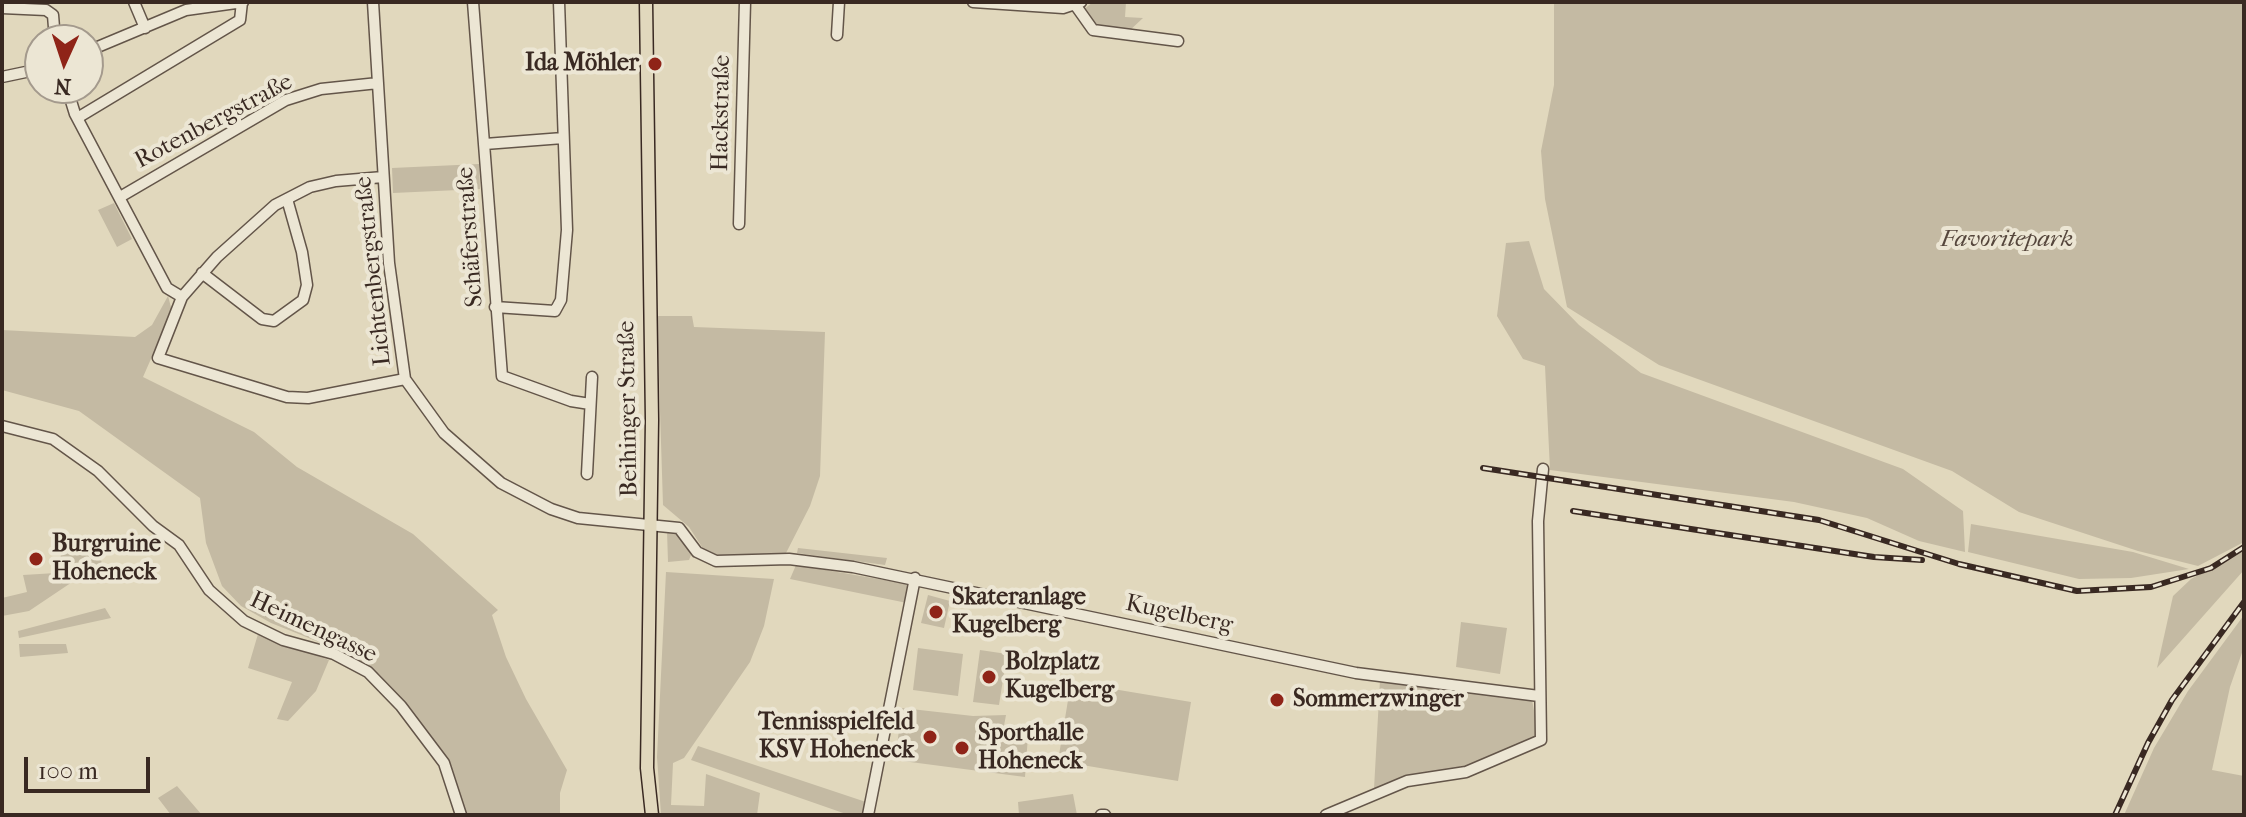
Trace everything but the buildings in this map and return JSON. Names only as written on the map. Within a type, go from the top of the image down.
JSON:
[{"type":"main road","name":"Beihinger Straße","points":[[646,2],[652,523],[647,768],[652,815]]},
{"type":"street","points":[[134,2],[145,28]]},
{"type":"street","points":[[79,117],[240,20],[243,2],[186,10],[104,45]]},
{"type":"street","name":"Lichtenbergstraße","points":[[373,2],[389,263],[405,379],[444,433],[501,483],[551,509],[578,518],[679,528],[697,552],[716,561]]},
{"type":"street","name":"Schäferstraße","points":[[473,2],[502,376],[571,401],[590,404]]},
{"type":"street","points":[[495,307],[555,311],[561,300],[567,230],[559,2]]},
{"type":"street","name":"Hackstraße","points":[[739,224],[745,2]]},
{"type":"street","points":[[837,35],[839,2]]},
{"type":"street","points":[[973,2],[1079,4],[1093,30],[1178,41]]},
{"type":"street","points":[[2,8],[46,10],[53,15],[54,24]]},
{"type":"street","points":[[2,77],[24,72]]},
{"type":"street","name":"Rotenbergstraße","points":[[120,197],[286,100],[321,89],[378,83]]},
{"type":"street","points":[[74,104],[167,288],[182,297]]},
{"type":"street","points":[[485,144],[563,138]]},
{"type":"street","points":[[383,177],[336,181],[287,199],[264,215],[202,273],[182,297],[158,358],[287,397],[308,398],[405,379]]},
{"type":"street","points":[[202,273],[262,319],[274,321],[303,300],[307,285],[302,252],[287,199]]},
{"type":"street","points":[[587,474],[592,377]]},
{"type":"street","name":"Heimengasse","points":[[2,426],[42,434],[98,471],[153,526],[179,545],[209,590],[244,621],[283,640],[334,654],[374,677],[444,763],[461,815]]},
{"type":"street","points":[[1326,815],[1407,781],[1466,772],[1541,740],[1538,521],[1543,469]]},
{"type":"street","name":"Kugelberg","points":[[716,561],[789,559],[915,578],[1356,673],[1539,696]]},
{"type":"street","points":[[868,815],[915,578]]},
{"type":"green space","points":[[1093,2],[1126,2],[1125,17],[1143,18],[1128,32],[1093,25],[1083,10]]},
{"type":"green space","name":"Favoritepark","points":[[1554,2],[2244,2],[2244,542],[2198,566],[2138,551],[2019,512],[1952,471],[1659,365],[1567,307],[1545,199],[1541,151],[1554,85]]},
{"type":"green space","points":[[479,164],[480,189],[393,193],[392,168]]},
{"type":"green space","points":[[114,203],[132,239],[117,247],[98,210]]},
{"type":"green space","points":[[1529,241],[1544,289],[1579,325],[1641,373],[1903,469],[1963,511],[1965,552],[1919,541],[1867,518],[1794,502],[1550,470],[1545,366],[1523,359],[1497,316],[1506,243]]},
{"type":"green space","points":[[168,296],[172,311],[143,377],[254,432],[297,467],[413,534],[498,610],[492,615],[506,657],[567,770],[560,793],[560,815],[467,815],[446,764],[381,676],[354,656],[271,623],[241,606],[222,586],[206,543],[200,498],[79,411],[2,390],[2,330],[135,337],[152,325]]},
{"type":"green space","points":[[657,316],[692,316],[694,327],[825,332],[820,476],[810,506],[786,553],[718,556],[704,550],[689,527],[663,505]]},
{"type":"green space","points":[[1971,524],[2133,552],[2189,569],[2131,578],[2079,579],[1968,552]]},
{"type":"green space","points":[[667,531],[680,533],[691,555],[689,560],[668,562]]},
{"type":"green space","points":[[66,536],[87,548],[102,562],[29,611],[2,616],[2,598],[27,592],[23,575],[56,573]]},
{"type":"green space","points":[[798,548],[887,558],[885,565],[797,553]]},
{"type":"green space","points":[[2244,550],[2244,570],[2157,668],[2173,596],[2191,579]]},
{"type":"green space","points":[[796,565],[908,584],[907,603],[790,579]]},
{"type":"green space","points":[[666,572],[774,579],[764,626],[750,662],[684,758],[673,763],[671,805],[704,806],[706,774],[760,793],[757,815],[661,815],[657,757]]},
{"type":"green space","name":"Skateranlage Kugelberg","points":[[928,595],[950,601],[944,628],[921,623]]},
{"type":"green space","points":[[105,608],[111,618],[19,638],[18,631]]},
{"type":"green space","points":[[2244,615],[2244,647],[2230,687],[2212,770],[2244,776],[2244,815],[2124,815],[2154,748],[2188,691]]},
{"type":"green space","points":[[1461,622],[1507,628],[1500,674],[1456,667]]},
{"type":"green space","points":[[258,634],[329,660],[316,691],[288,721],[277,719],[292,682],[248,668]]},
{"type":"green space","points":[[19,644],[66,644],[68,653],[20,657]]},
{"type":"green space","points":[[918,648],[963,654],[958,696],[913,690]]},
{"type":"green space","points":[[980,650],[1007,654],[999,705],[973,702]]},
{"type":"green space","points":[[1380,680],[1532,700],[1539,737],[1480,763],[1455,770],[1420,773],[1374,789]]},
{"type":"green space","points":[[1071,682],[1191,702],[1178,781],[1058,761]]},
{"type":"green space","name":"Sporthalle Hoheneck","points":[[902,708],[973,716],[1006,715],[1003,731],[1028,736],[1025,777],[895,760]]},
{"type":"green space","points":[[698,746],[866,802],[864,815],[849,815],[691,760]]},
{"type":"green space","points":[[177,786],[202,815],[171,815],[158,798]]},
{"type":"green space","points":[[1073,794],[1077,815],[1019,815],[1018,802]]},
{"type":"railway","points":[[1483,468],[1819,520],[1959,564],[2077,591],[2151,587],[2211,568],[2244,547]]},
{"type":"railway","points":[[1573,511],[1874,557],[1922,560]]},
{"type":"railway","points":[[2115,815],[2148,743],[2172,700],[2244,602]]},
{"type":"place","name":"Ida Möhler","points":[[655,64]]},
{"type":"place","name":"Burgruine Hoheneck","points":[[36,559]]},
{"type":"place","name":"Skateranlage Kugelberg","points":[[936,612]]},
{"type":"place","name":"Bolzplatz Kugelberg","points":[[989,677]]},
{"type":"place","name":"Sommerzwinger","points":[[1277,700]]},
{"type":"place","name":"Tennisspielfeld KSV Hoheneck","points":[[930,737]]},
{"type":"place","name":"Sporthalle Hoheneck","points":[[962,748]]}]
